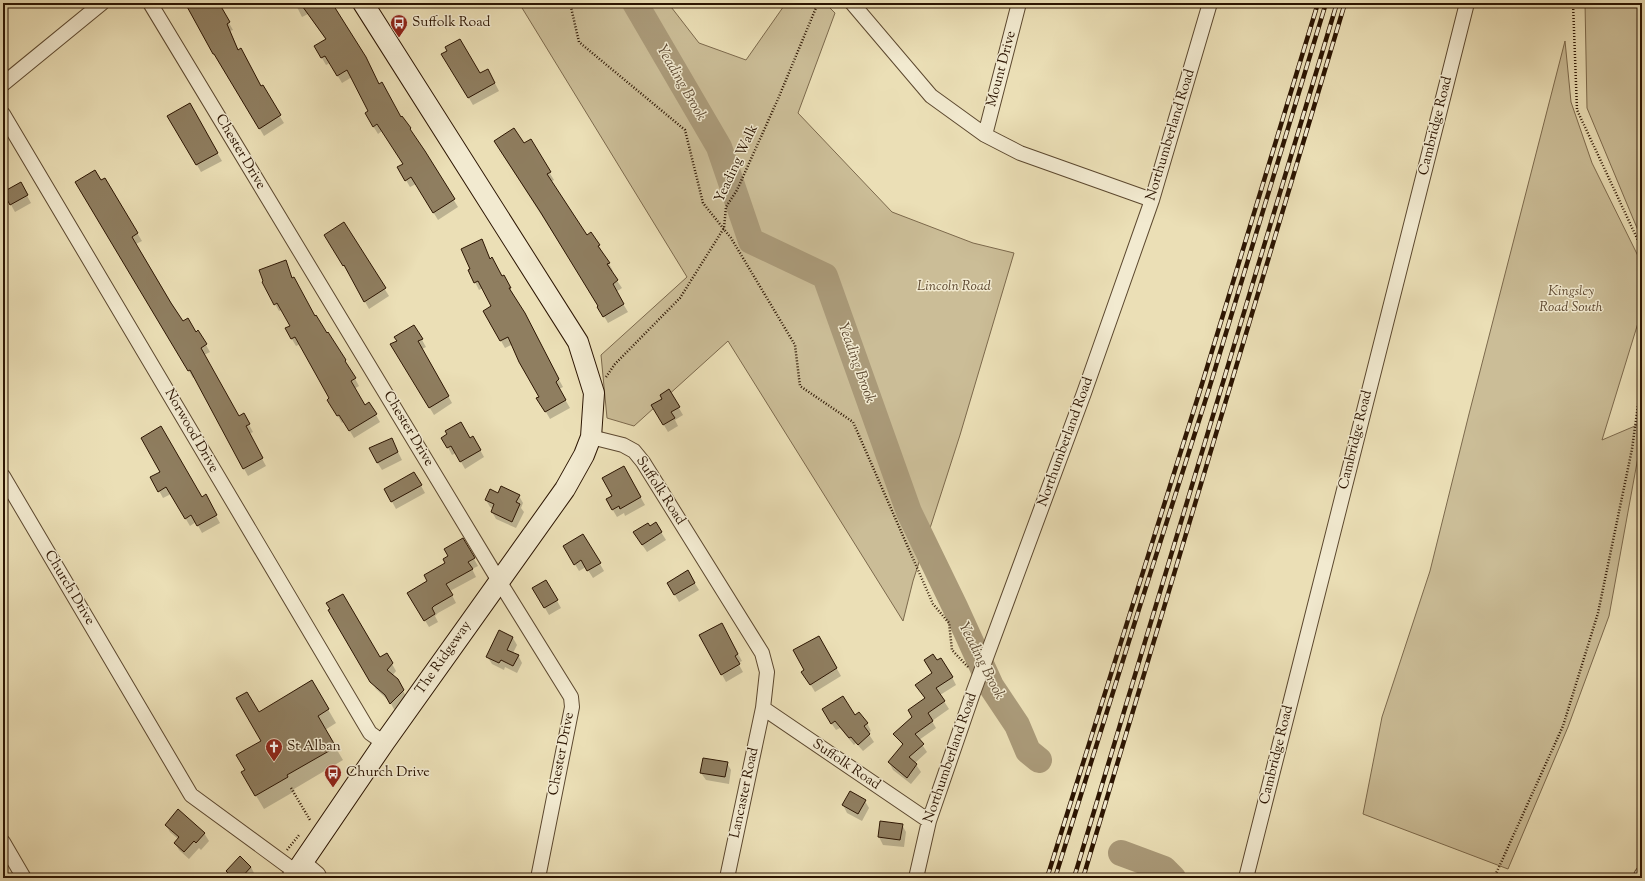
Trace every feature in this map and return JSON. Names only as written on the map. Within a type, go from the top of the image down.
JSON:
[{"type":"street","points":[[3,84],[102,3]]},
{"type":"street","name":"Chester Drive","points":[[150,3],[571,697],[572,707],[538,878]]},
{"type":"street","points":[[364,3],[578,342],[594,393],[591,437]]},
{"type":"street","points":[[852,3],[931,96],[985,136],[1020,153],[1152,200]]},
{"type":"street","name":"Mount Drive","points":[[985,136],[1019,3]]},
{"type":"street","name":"Northumberland Road","points":[[916,878],[929,821],[975,688],[1084,393],[1152,200],[1210,3]]},
{"type":"street","name":"Cambridge Road","points":[[1246,878],[1467,3]]},
{"type":"street","name":"Norwood Drive","points":[[3,114],[370,733],[384,743]]},
{"type":"street","name":"The Ridgeway","points":[[297,871],[384,743],[565,489],[584,455],[591,437]]},
{"type":"street","name":"Suffolk Road","points":[[591,437],[623,445],[634,451],[643,462],[762,653],[767,672],[763,708],[929,821]]},
{"type":"street","name":"Church Drive","points":[[3,476],[191,795],[297,871],[318,874],[320,878]]},
{"type":"street","name":"Lancaster Road","points":[[727,878],[763,708]]},
{"type":"street","points":[[3,842],[24,878]]},
{"type":"street","points":[[1640,878],[1642,874]]},
{"type":"path","points":[[570,3],[579,42],[685,130],[703,203],[724,228],[795,346],[800,386],[853,422],[933,604],[948,623],[952,650],[969,668]]},
{"type":"path","name":"Yeading Walk","points":[[594,393],[616,364],[680,298],[724,228],[726,207],[737,190],[778,99],[818,3]]},
{"type":"path","points":[[1573,3],[1577,110],[1642,249]]},
{"type":"path","points":[[1494,878],[1563,726],[1598,613],[1632,449],[1642,376]]},
{"type":"path","points":[[291,788],[310,820]]},
{"type":"green space","name":"Lincoln Road","points":[[519,3],[668,3],[699,43],[746,60],[786,3],[825,3],[835,13],[798,113],[892,212],[973,243],[1014,253],[960,435],[913,581],[903,621],[728,341],[634,426],[607,418],[601,355],[687,277]]},
{"type":"green space","points":[[1585,3],[1642,3],[1642,240],[1587,108]]},
{"type":"green space","name":"Kingsley Road South","points":[[1565,41],[1571,102],[1592,163],[1642,264],[1642,310],[1602,440],[1642,423],[1642,435],[1609,616],[1568,727],[1508,869],[1363,814],[1382,717],[1430,571]]},
{"type":"building","points":[[185,3],[219,3],[230,22],[227,24],[238,50],[241,48],[261,86],[263,85],[281,115],[259,129],[213,54]]},
{"type":"building","points":[[300,3],[332,3],[366,57],[379,84],[382,82],[401,117],[402,116],[411,128],[410,129],[455,199],[433,213],[411,177],[405,181],[397,167],[403,164],[377,124],[373,127],[365,113],[368,111],[347,70],[337,76],[325,56],[321,58],[314,46],[326,39]]},
{"type":"building","points":[[460,39],[480,73],[488,69],[495,83],[468,98],[441,54],[447,51],[445,47]]},
{"type":"building","points":[[190,103],[218,153],[196,165],[167,116]]},
{"type":"building","points":[[514,128],[524,143],[531,139],[551,172],[547,174],[587,235],[591,232],[600,245],[598,246],[610,263],[607,264],[618,280],[613,284],[624,304],[603,317],[597,307],[598,306],[541,213],[494,141]]},
{"type":"building","points":[[95,170],[101,180],[105,178],[138,233],[132,237],[171,303],[183,321],[188,318],[196,332],[198,330],[207,344],[201,348],[239,416],[244,413],[250,424],[246,426],[263,458],[243,469],[190,370],[188,371],[75,182]]},
{"type":"building","points":[[21,182],[28,195],[10,205],[3,192]]},
{"type":"building","points":[[344,222],[386,288],[364,302],[344,265],[343,266],[324,235]]},
{"type":"building","points":[[482,239],[490,259],[492,257],[502,276],[504,275],[511,288],[509,288],[525,313],[559,379],[556,382],[566,400],[545,412],[536,398],[539,397],[519,362],[508,337],[500,341],[483,311],[491,306],[478,281],[474,283],[468,270],[470,269],[461,249]]},
{"type":"building","points":[[286,260],[292,278],[294,277],[315,316],[316,315],[327,333],[328,332],[356,378],[351,381],[365,405],[369,402],[377,414],[349,431],[327,400],[329,398],[295,337],[291,339],[285,328],[290,326],[277,303],[274,305],[262,282],[263,281],[259,270]]},
{"type":"building","points":[[414,325],[423,339],[418,341],[449,396],[429,408],[390,344],[397,341],[394,337]]},
{"type":"building","points":[[669,389],[680,407],[671,412],[675,418],[663,425],[651,405],[662,399],[660,395]]},
{"type":"building","points":[[461,422],[470,438],[473,436],[481,450],[460,462],[451,446],[447,448],[441,438],[447,434],[445,431]]},
{"type":"building","points":[[161,426],[202,497],[206,494],[217,515],[197,526],[191,515],[185,519],[166,487],[158,492],[150,477],[160,472],[141,438]]},
{"type":"building","points":[[392,438],[398,452],[377,463],[369,448]]},
{"type":"building","points":[[624,466],[641,497],[620,509],[619,506],[612,510],[606,499],[612,496],[602,478]]},
{"type":"building","points":[[414,472],[422,485],[391,502],[384,489]]},
{"type":"building","points":[[501,486],[520,495],[516,502],[520,504],[512,522],[491,512],[494,504],[485,500],[490,489],[498,493]]},
{"type":"building","points":[[656,522],[662,532],[642,545],[633,532],[648,523],[650,526]]},
{"type":"building","points":[[583,534],[601,563],[587,571],[581,560],[574,565],[563,546]]},
{"type":"building","points":[[463,538],[475,558],[468,562],[473,569],[446,584],[453,595],[434,606],[432,608],[435,614],[424,621],[407,593],[427,581],[424,575],[445,563],[443,559],[448,556],[444,549]]},
{"type":"building","points":[[688,570],[695,583],[674,595],[667,583]]},
{"type":"building","points":[[546,580],[558,600],[544,608],[532,588]]},
{"type":"building","points":[[343,594],[380,657],[387,653],[393,663],[387,670],[398,679],[404,690],[390,704],[385,695],[370,682],[328,610],[330,609],[326,603]]},
{"type":"building","points":[[722,623],[738,654],[735,656],[740,664],[721,675],[699,635]]},
{"type":"building","points":[[499,630],[513,637],[507,650],[519,655],[513,666],[501,660],[499,663],[486,657]]},
{"type":"building","points":[[819,636],[837,668],[810,685],[801,672],[804,670],[793,650]]},
{"type":"building","points":[[933,654],[937,660],[941,658],[953,677],[936,688],[945,701],[928,713],[933,721],[915,734],[924,744],[909,757],[917,764],[907,778],[888,762],[903,744],[893,734],[912,717],[908,710],[925,698],[915,685],[932,673],[924,660]]},
{"type":"building","points":[[312,680],[329,709],[318,716],[336,747],[287,775],[288,777],[255,796],[241,772],[245,770],[236,755],[261,741],[236,698],[247,692],[259,712]]},
{"type":"building","points":[[843,696],[855,715],[859,712],[868,723],[864,726],[870,734],[858,745],[851,737],[849,738],[835,721],[831,724],[822,709]]},
{"type":"building","points":[[703,758],[728,762],[725,777],[700,773]]},
{"type":"building","points":[[850,791],[866,800],[858,814],[842,805]]},
{"type":"building","points":[[178,809],[205,833],[196,843],[194,841],[184,852],[174,843],[179,837],[165,825]]},
{"type":"building","points":[[880,821],[903,824],[900,840],[878,837]]},
{"type":"building","points":[[240,856],[251,867],[241,878],[233,878],[226,871]]},
{"type":"waterway","name":"Yeading Brook","points":[[635,3],[719,147],[751,241],[825,276],[909,512],[991,686],[1017,725],[1028,751],[1039,760]]},
{"type":"waterway","name":"Yeading Brook","points":[[1121,853],[1164,869],[1173,878]]},
{"type":"railway","points":[[1047,878],[1202,384],[1318,3]]},
{"type":"railway","points":[[1055,878],[1209,389],[1326,3]]},
{"type":"railway","points":[[1074,878],[1337,3]]},
{"type":"railway","points":[[1083,878],[1345,3]]},
{"type":"place","name":"Suffolk Road","points":[[399,38]]},
{"type":"place","name":"St Alban","points":[[274,762]]},
{"type":"place","name":"Church Drive","points":[[333,788]]}]
